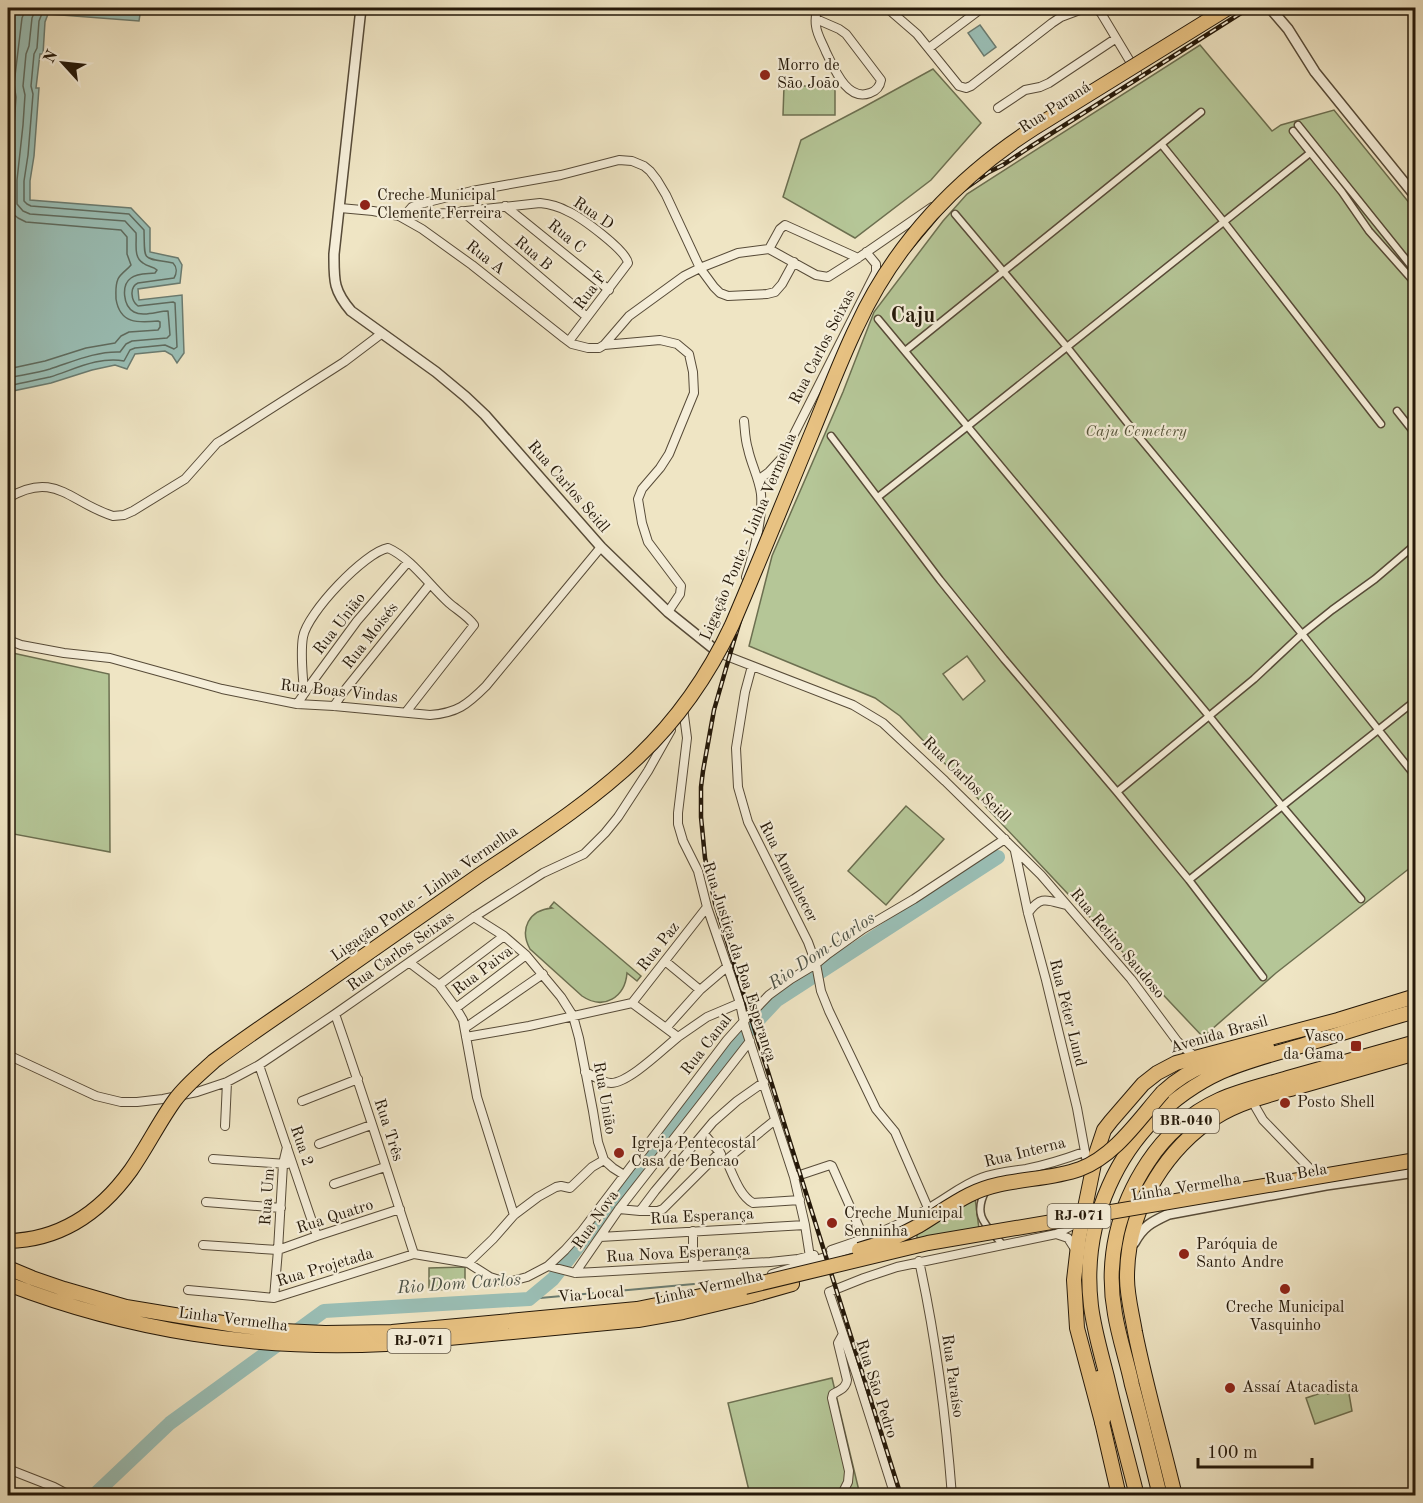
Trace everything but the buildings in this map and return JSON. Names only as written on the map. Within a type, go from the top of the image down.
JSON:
[{"type":"highway","name":"Ligação Ponte - Linha Vermelha","points":[[8,1241],[27,1240],[52,1234],[68,1228],[88,1214],[125,1178],[177,1098],[214,1060],[557,822],[609,783],[643,753],[687,702],[723,645],[856,326],[883,278],[914,234],[957,187],[1005,148],[1228,8]]},
{"type":"highway","name":"Avenida Brasil","points":[[1119,1496],[1077,1328],[1074,1280],[1084,1212],[1101,1135],[1133,1095],[1152,1077],[1176,1063],[1338,1020],[1416,996]]},
{"type":"highway","name":"Avenida Brasil","points":[[1137,1496],[1093,1318],[1089,1275],[1091,1244],[1095,1227],[1100,1208],[1114,1175],[1150,1123],[1165,1108],[1193,1087],[1221,1072],[1257,1059],[1416,1011]]},
{"type":"highway","points":[[745,1287],[874,1246],[919,1225],[970,1194],[983,1189],[1076,1170],[1091,1164],[1116,1145],[1163,1092],[1187,1073],[1224,1058],[1304,1037],[1354,1028]]},
{"type":"highway","name":"BR-040","points":[[1160,1496],[1121,1342],[1112,1294],[1112,1260],[1116,1231],[1134,1184],[1161,1144],[1191,1116],[1212,1103],[1235,1093],[1416,1042]]},
{"type":"highway","points":[[1175,1496],[1143,1372],[1129,1299],[1127,1277],[1129,1253],[1139,1209],[1172,1156],[1193,1134],[1216,1117],[1276,1093],[1416,1053]]},
{"type":"highway","name":"Linha Vermelha","points":[[8,1268],[64,1289],[116,1304],[201,1320],[314,1333],[392,1332],[637,1309],[745,1287],[928,1243],[1416,1160]]},
{"type":"highway","name":"Linha Vermelha","points":[[8,1284],[124,1320],[200,1335],[281,1344],[345,1346],[420,1341],[638,1320],[750,1296],[897,1256],[1097,1219],[1416,1167]]},
{"type":"highway","points":[[1089,1275],[1087,1326],[1105,1414],[1102,1422]]},
{"type":"street","name":"Rua Carlos Seidl","points":[[362,8],[334,254],[334,276],[343,302],[381,334],[456,388],[485,415],[601,547],[668,612],[719,653],[853,705],[883,723],[1015,851]]},
{"type":"street","points":[[816,19],[846,34],[881,80],[877,89],[867,94],[858,94],[842,82],[817,33],[816,19],[817,8]]},
{"type":"street","points":[[887,8],[929,48],[959,86],[966,88],[1052,23],[1084,8]]},
{"type":"street","points":[[967,8],[972,15]]},
{"type":"street","points":[[929,48],[982,8]]},
{"type":"street","points":[[998,108],[1025,90],[1049,83],[1116,39],[1096,8]]},
{"type":"street","points":[[1270,8],[1288,29],[1315,72],[1416,197]]},
{"type":"street","name":"Rua Paraná","points":[[988,168],[1137,73],[1116,39]]},
{"type":"street","points":[[905,351],[1202,112]]},
{"type":"street","points":[[1416,272],[1295,128],[1310,153],[1370,231],[1416,284]]},
{"type":"street","points":[[1162,145],[1381,424]]},
{"type":"street","points":[[878,497],[1310,153]]},
{"type":"street","points":[[402,216],[412,207],[420,204],[472,191],[561,175],[619,160],[632,161],[644,166],[657,180],[700,268],[720,292],[728,296],[775,292],[794,262]]},
{"type":"street","points":[[604,345],[629,316],[684,276],[700,268],[738,254],[769,249],[820,277],[828,277],[942,199]]},
{"type":"street","name":"Rua D","points":[[402,216],[540,203],[552,205],[566,210],[624,255]]},
{"type":"street","name":"Rua C","points":[[505,206],[609,290]]},
{"type":"street","name":"Rua A","points":[[340,208],[402,216],[440,240],[569,342],[588,348],[599,348],[604,345],[652,339],[667,340],[685,350],[691,360],[694,393],[669,454],[642,489],[638,499],[648,542],[681,586],[680,594],[668,612]]},
{"type":"street","name":"Rua B","points":[[462,211],[587,317]]},
{"type":"street","points":[[955,214],[1067,347],[1416,777]]},
{"type":"street","points":[[769,249],[780,229],[785,225],[858,258]]},
{"type":"street","name":"Rua Carlos Seixas","points":[[758,480],[782,458],[876,272],[876,264],[866,252]]},
{"type":"street","name":"Rua F","points":[[569,342],[628,263],[624,255]]},
{"type":"street","points":[[878,319],[1360,899]]},
{"type":"street","points":[[8,498],[21,490],[50,487],[113,516],[124,515],[185,479],[222,440],[344,362],[381,334]]},
{"type":"street","points":[[1397,411],[1416,435]]},
{"type":"street","name":"Rua Carlos Seixas","points":[[8,1055],[96,1096],[121,1102],[163,1099],[197,1092],[227,1082],[259,1065],[474,917],[543,873],[584,854],[618,817],[648,771],[702,675],[719,653],[740,595],[754,546],[760,508],[761,495],[748,450],[744,421]]},
{"type":"street","points":[[831,436],[940,580],[1189,880],[1263,977]]},
{"type":"street","points":[[1117,792],[1254,679],[1302,634],[1375,579],[1416,544]]},
{"type":"street","name":"Rua Boas Vindas","points":[[8,640],[21,645],[64,653],[110,658],[222,689],[297,704],[430,715],[446,714],[473,699],[601,547]]},
{"type":"street","points":[[304,693],[302,647],[306,626],[353,570],[384,548],[390,548],[408,562],[473,624],[473,627],[406,712]]},
{"type":"street","name":"Rua União","points":[[297,704],[357,621],[408,562]]},
{"type":"street","name":"Rua Moisés","points":[[334,706],[430,584]]},
{"type":"street","name":"Rua Amanhecer","points":[[752,666],[736,748],[738,787],[747,822],[808,942],[817,967],[822,996],[829,1011],[876,1109],[895,1132],[928,1208]]},
{"type":"street","points":[[1189,880],[1416,700]]},
{"type":"street","name":"Rua Justiça da Boa Esperança","points":[[683,708],[687,738],[678,824],[683,841],[698,871],[707,906],[794,1177],[810,1257]]},
{"type":"street","name":"Rua Canal","points":[[468,1263],[490,1277],[506,1282],[527,1277],[551,1266],[582,1231],[728,1040],[769,995],[791,979],[817,967],[828,954],[863,929],[914,899],[1005,839]]},
{"type":"street","name":"Rua Retiro Saudoso","points":[[1015,851],[1041,875],[1131,979],[1177,1041],[1196,1057]]},
{"type":"street","name":"Rua Péter Lund","points":[[1015,851],[1028,914],[1071,1085],[1091,1182]]},
{"type":"street","points":[[1028,914],[1040,901],[1068,906]]},
{"type":"street","name":"Rua Paz","points":[[632,1003],[707,906]]},
{"type":"street","name":"Rua União","points":[[474,917],[504,936],[526,955],[561,997],[573,1017],[598,1143],[604,1160],[624,1175]]},
{"type":"street","points":[[439,985],[504,936]]},
{"type":"street","name":"Rua Paiva","points":[[456,1008],[526,955]]},
{"type":"street","points":[[665,961],[700,990]]},
{"type":"street","points":[[410,963],[439,985],[456,1008],[465,1028],[477,1097],[514,1215]]},
{"type":"street","points":[[666,1028],[700,990],[728,966]]},
{"type":"street","points":[[465,1028],[543,974]]},
{"type":"street","points":[[466,1037],[573,1017],[632,1003],[678,1037]]},
{"type":"street","points":[[585,1072],[605,1082],[616,1082],[653,1059],[678,1037],[707,1017],[740,1003]]},
{"type":"street","name":"Rua Três","points":[[335,1014],[414,1254]]},
{"type":"street","name":"Rua Nova","points":[[572,1272],[749,1038]]},
{"type":"street","name":"Rua 2","points":[[259,1065],[317,1236]]},
{"type":"street","points":[[302,1101],[358,1079]]},
{"type":"street","points":[[225,1126],[227,1082]]},
{"type":"street","points":[[640,1211],[713,1122],[724,1111],[764,1082]]},
{"type":"street","points":[[1252,1101],[1263,1120],[1326,1185]]},
{"type":"street","points":[[726,1160],[775,1120]]},
{"type":"street","points":[[319,1144],[371,1125]]},
{"type":"street","points":[[704,1134],[726,1160],[745,1198],[753,1203],[800,1200]]},
{"type":"street","name":"Rua Um","points":[[274,1298],[283,1164],[287,1146]]},
{"type":"street","points":[[619,1209],[640,1211],[663,1209],[720,1152]]},
{"type":"street","name":"Rua Interna","points":[[810,1257],[897,1224],[957,1189],[981,1178],[1085,1156]]},
{"type":"street","name":"Via Local","points":[[325,1327],[426,1324],[618,1307],[721,1288],[774,1274],[864,1245],[903,1229],[969,1190],[1021,1175],[1075,1166],[1085,1156]]},
{"type":"street","points":[[213,1159],[293,1164]]},
{"type":"street","points":[[468,1263],[514,1215],[556,1187],[561,1185],[570,1188],[592,1167],[604,1160]]},
{"type":"street","points":[[794,1177],[832,1166],[864,1238]]},
{"type":"street","points":[[334,1184],[385,1167]]},
{"type":"street","name":"Rua Bela","points":[[1129,1253],[1141,1231],[1152,1221],[1169,1214],[1326,1185],[1416,1172]]},
{"type":"street","points":[[994,1174],[994,1178],[980,1201],[979,1212],[983,1222],[1002,1244]]},
{"type":"street","points":[[206,1202],[280,1208]]},
{"type":"street","name":"Rua Quatro","points":[[278,1250],[400,1209]]},
{"type":"street","points":[[919,1261],[1056,1234],[1071,1226],[1084,1212]]},
{"type":"street","name":"Rua Esperança","points":[[600,1237],[805,1225]]},
{"type":"street","points":[[693,1232],[693,1266]]},
{"type":"street","points":[[1056,1234],[1068,1238],[1077,1253]]},
{"type":"street","name":"Rua Um","points":[[203,1245],[278,1250]]},
{"type":"street","name":"Rua Projetada","points":[[188,1290],[274,1298],[414,1254],[468,1263]]},
{"type":"street","name":"Rua Nova Esperança","points":[[551,1266],[572,1272],[760,1263],[810,1257]]},
{"type":"street","name":"Rua São Pedro","points":[[895,1496],[829,1292],[864,1278],[919,1261]]},
{"type":"street","name":"Rua Paraíso","points":[[919,1261],[935,1349],[952,1496]]},
{"type":"street","points":[[841,1496],[848,1482],[849,1471],[832,1398],[833,1394],[847,1384],[838,1343],[843,1334]]},
{"type":"street","points":[[8,1469],[71,1496]]},
{"type":"green space","name":"Caju Cemetery","points":[[1200,45],[1272,131],[1281,125],[1334,110],[1415,210],[1415,864],[1276,973],[1203,1037],[900,716],[875,698],[749,646],[772,556],[843,392],[874,312],[943,221],[967,194]],"holes":[[[967,656],[985,681],[963,700],[943,674]]]},
{"type":"green space","points":[[933,69],[981,123],[931,180],[855,238],[783,197],[801,140]]},
{"type":"green space","points":[[784,86],[835,86],[835,115],[783,115]]},
{"type":"green space","points":[[8,652],[109,674],[110,852],[8,833]]},
{"type":"green space","points":[[906,806],[944,839],[886,905],[848,871]]},
{"type":"green space","points":[[554,902],[641,976],[637,981],[627,973],[618,995],[605,1002],[590,1000],[582,996],[530,949],[526,934],[528,922],[537,912],[552,908],[550,907]]},
{"type":"green space","points":[[975,1198],[979,1229],[917,1239],[917,1233]]},
{"type":"green space","points":[[465,1267],[465,1289],[429,1290],[429,1268]]},
{"type":"green space","points":[[832,1378],[860,1495],[750,1495],[728,1403]]},
{"type":"green space","points":[[1348,1388],[1352,1411],[1315,1424],[1306,1398],[1327,1391],[1328,1394]]},
{"type":"water","points":[[8,8],[141,8],[139,21],[48,14],[36,88],[39,88],[30,200],[131,208],[150,228],[150,252],[178,258],[182,265],[180,283],[138,289],[139,300],[182,295],[184,353],[177,363],[172,355],[165,351],[135,354],[127,369],[115,365],[8,392]]},
{"type":"water","points":[[980,25],[996,47],[984,56],[968,33]]},
{"type":"waterway","name":"Rio Dom Carlos","points":[[93,1496],[170,1423],[324,1311],[529,1299],[553,1279],[734,1046],[777,1000],[998,857]]},
{"type":"waterway","points":[[529,1299],[694,1284]]},
{"type":"railway","points":[[901,1496],[715,903],[705,858],[701,817],[701,787],[714,710],[768,528],[846,358],[849,346],[890,270],[959,193],[1249,8]]},
{"type":"place","name":"Morro de São João","points":[[765,75]]},
{"type":"place","name":"Creche Municipal Clemente Ferreira","points":[[365,205]]},
{"type":"place","name":"Vasco da Gama","points":[[1356,1046]]},
{"type":"place","name":"Posto Shell","points":[[1285,1103]]},
{"type":"place","name":"Igreja Pentecostal Casa de Bencao","points":[[619,1153]]},
{"type":"place","name":"Creche Municipal Senninha","points":[[832,1223]]},
{"type":"place","name":"Paróquia de Santo Andre","points":[[1184,1254]]},
{"type":"place","name":"Creche Municipal Vasquinho","points":[[1285,1289]]},
{"type":"place","name":"Assaí Atacadista","points":[[1230,1388]]},
{"type":"district","name":"Caju","points":[[913,316]]}]
